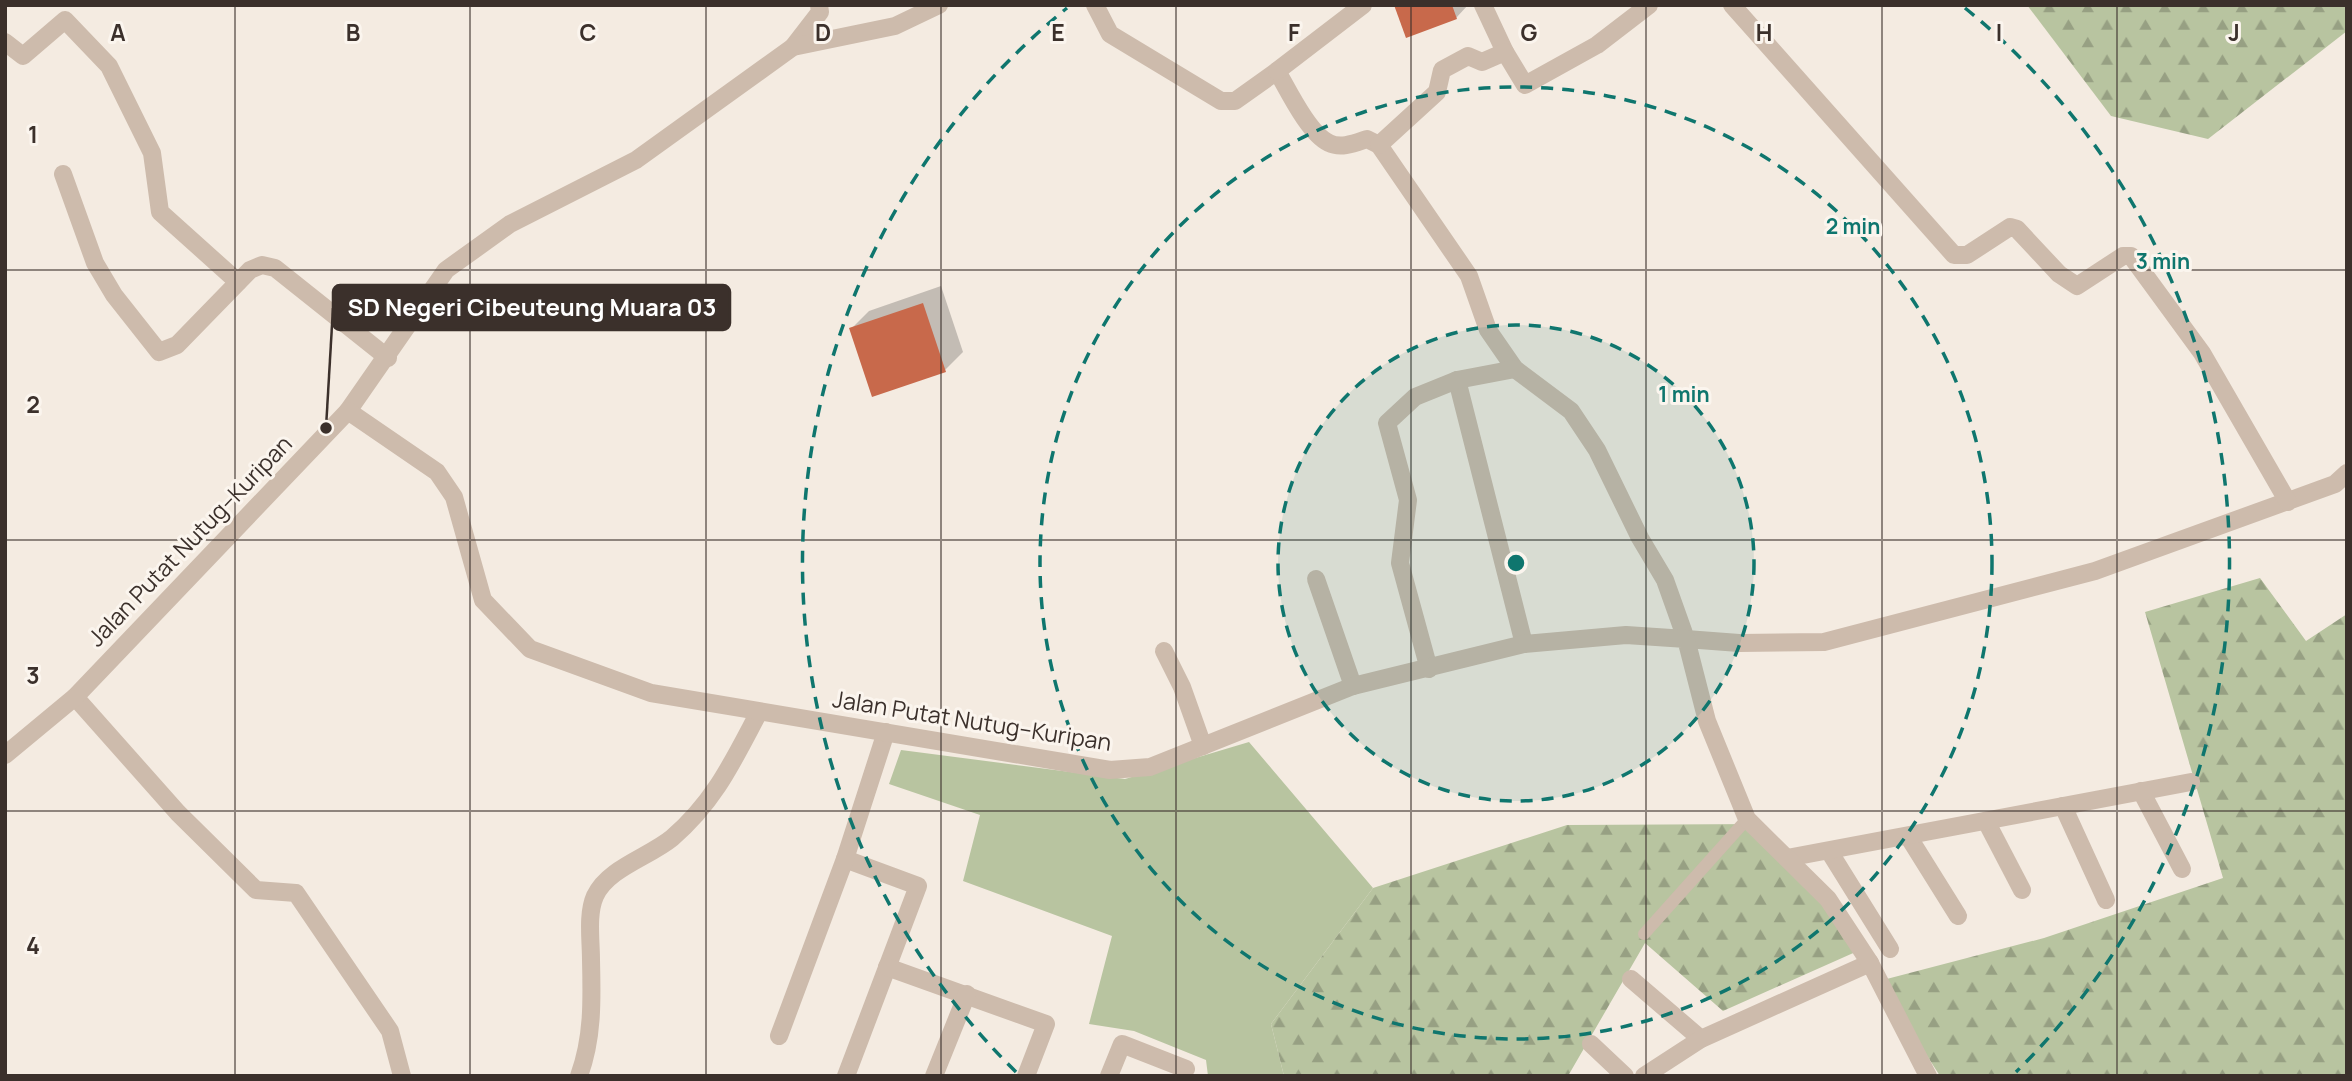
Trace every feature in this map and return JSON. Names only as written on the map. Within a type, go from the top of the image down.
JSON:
[{"type":"street","points":[[348,411],[388,358],[446,270],[510,223],[636,160],[793,47],[820,12],[819,5]]},
{"type":"street","points":[[793,47],[895,26],[939,5]]},
{"type":"street","points":[[1095,5],[1110,34],[1221,101],[1235,101],[1363,5]]},
{"type":"street","points":[[1483,5],[1505,52],[1525,85],[1597,45],[1649,5]]},
{"type":"street","points":[[1732,5],[1954,256],[1966,256],[2010,227],[2017,229],[2059,275],[2077,286],[2123,256],[2131,256],[2202,353],[2288,502]]},
{"type":"street","points":[[5,42],[23,56],[65,20],[109,66],[152,153],[160,212],[238,282]]},
{"type":"street","points":[[1379,145],[1437,92],[1442,70],[1468,56],[1482,62],[1505,52]]},
{"type":"street","points":[[1277,71],[1312,129],[1328,143],[1344,146],[1367,139],[1379,145],[1469,276],[1488,330],[1515,369],[1571,411],[1597,450],[1640,538],[1665,580],[1686,639],[1707,721],[1747,819],[1828,899],[1870,963],[1928,1076]]},
{"type":"street","points":[[63,174],[94,263],[114,295],[159,352],[177,345],[250,270],[262,265],[275,268],[388,358]]},
{"type":"street","points":[[1429,669],[1400,563],[1408,500],[1387,423],[1415,397],[1457,380],[1515,369]]},
{"type":"street","points":[[1457,380],[1524,644]]},
{"type":"street","name":"Jalan Putat Nutug–Kuripan","points":[[5,755],[75,697],[348,411],[437,472],[454,496],[483,600],[530,649],[651,693],[1110,770],[1150,767],[1353,686],[1524,644],[1626,635],[1739,643],[1824,642],[2095,571],[2343,484]]},
{"type":"street","points":[[1316,579],[1353,686]]},
{"type":"street","points":[[1164,651],[1182,687],[1203,746]]},
{"type":"street","points":[[75,697],[178,813],[256,890],[296,893],[390,1031],[402,1076]]},
{"type":"street","points":[[579,1076],[586,1055],[592,1012],[590,922],[595,896],[610,879],[671,839],[716,792],[759,712]]},
{"type":"street","points":[[779,1036],[845,859],[886,732]]},
{"type":"street","points":[[1787,858],[2190,782]]},
{"type":"street","points":[[2141,791],[2182,869]]},
{"type":"street","points":[[2063,806],[2106,900]]},
{"type":"street","points":[[1986,821],[2022,890]]},
{"type":"street","points":[[1908,836],[1958,916]]},
{"type":"street","points":[[1829,851],[1890,949]]},
{"type":"street","points":[[845,859],[918,886],[846,1076]]},
{"type":"street","points":[[1644,1076],[1701,1039],[1870,963]]},
{"type":"street","points":[[887,967],[1046,1024],[1026,1076]]},
{"type":"street","points":[[1631,979],[1701,1039]]},
{"type":"street","points":[[934,1076],[967,994]]},
{"type":"street","points":[[1109,1076],[1122,1044],[1186,1069]]},
{"type":"street","points":[[1591,1044],[1625,1076]]},
{"type":"lane","points":[[1644,934],[1747,819]]},
{"type":"green space","points":[[2027,5],[2347,5],[2347,31],[2208,139],[2111,116]]},
{"type":"green space","points":[[2260,578],[2306,641],[2347,614],[2347,1076],[1940,1076],[1879,981],[2044,938],[2223,878],[2145,612]]},
{"type":"green space","points":[[1249,742],[1373,888],[1271,1024],[1284,1076],[1208,1076],[1206,1060],[1134,1031],[1089,1024],[1112,936],[963,881],[980,815],[889,784],[901,750],[1125,779]]},
{"type":"green space","points":[[1761,824],[1860,950],[1723,1011],[1645,943],[1568,1076],[1284,1076],[1271,1024],[1373,888],[1567,825]]},
{"type":"building","points":[[1394,5],[1452,5],[1457,19],[1406,38]]},
{"type":"building","points":[[923,303],[946,372],[872,397],[849,328]]},
{"type":"place","name":"SD Negeri Cibeuteung Muara 03","points":[[326,428]]}]
